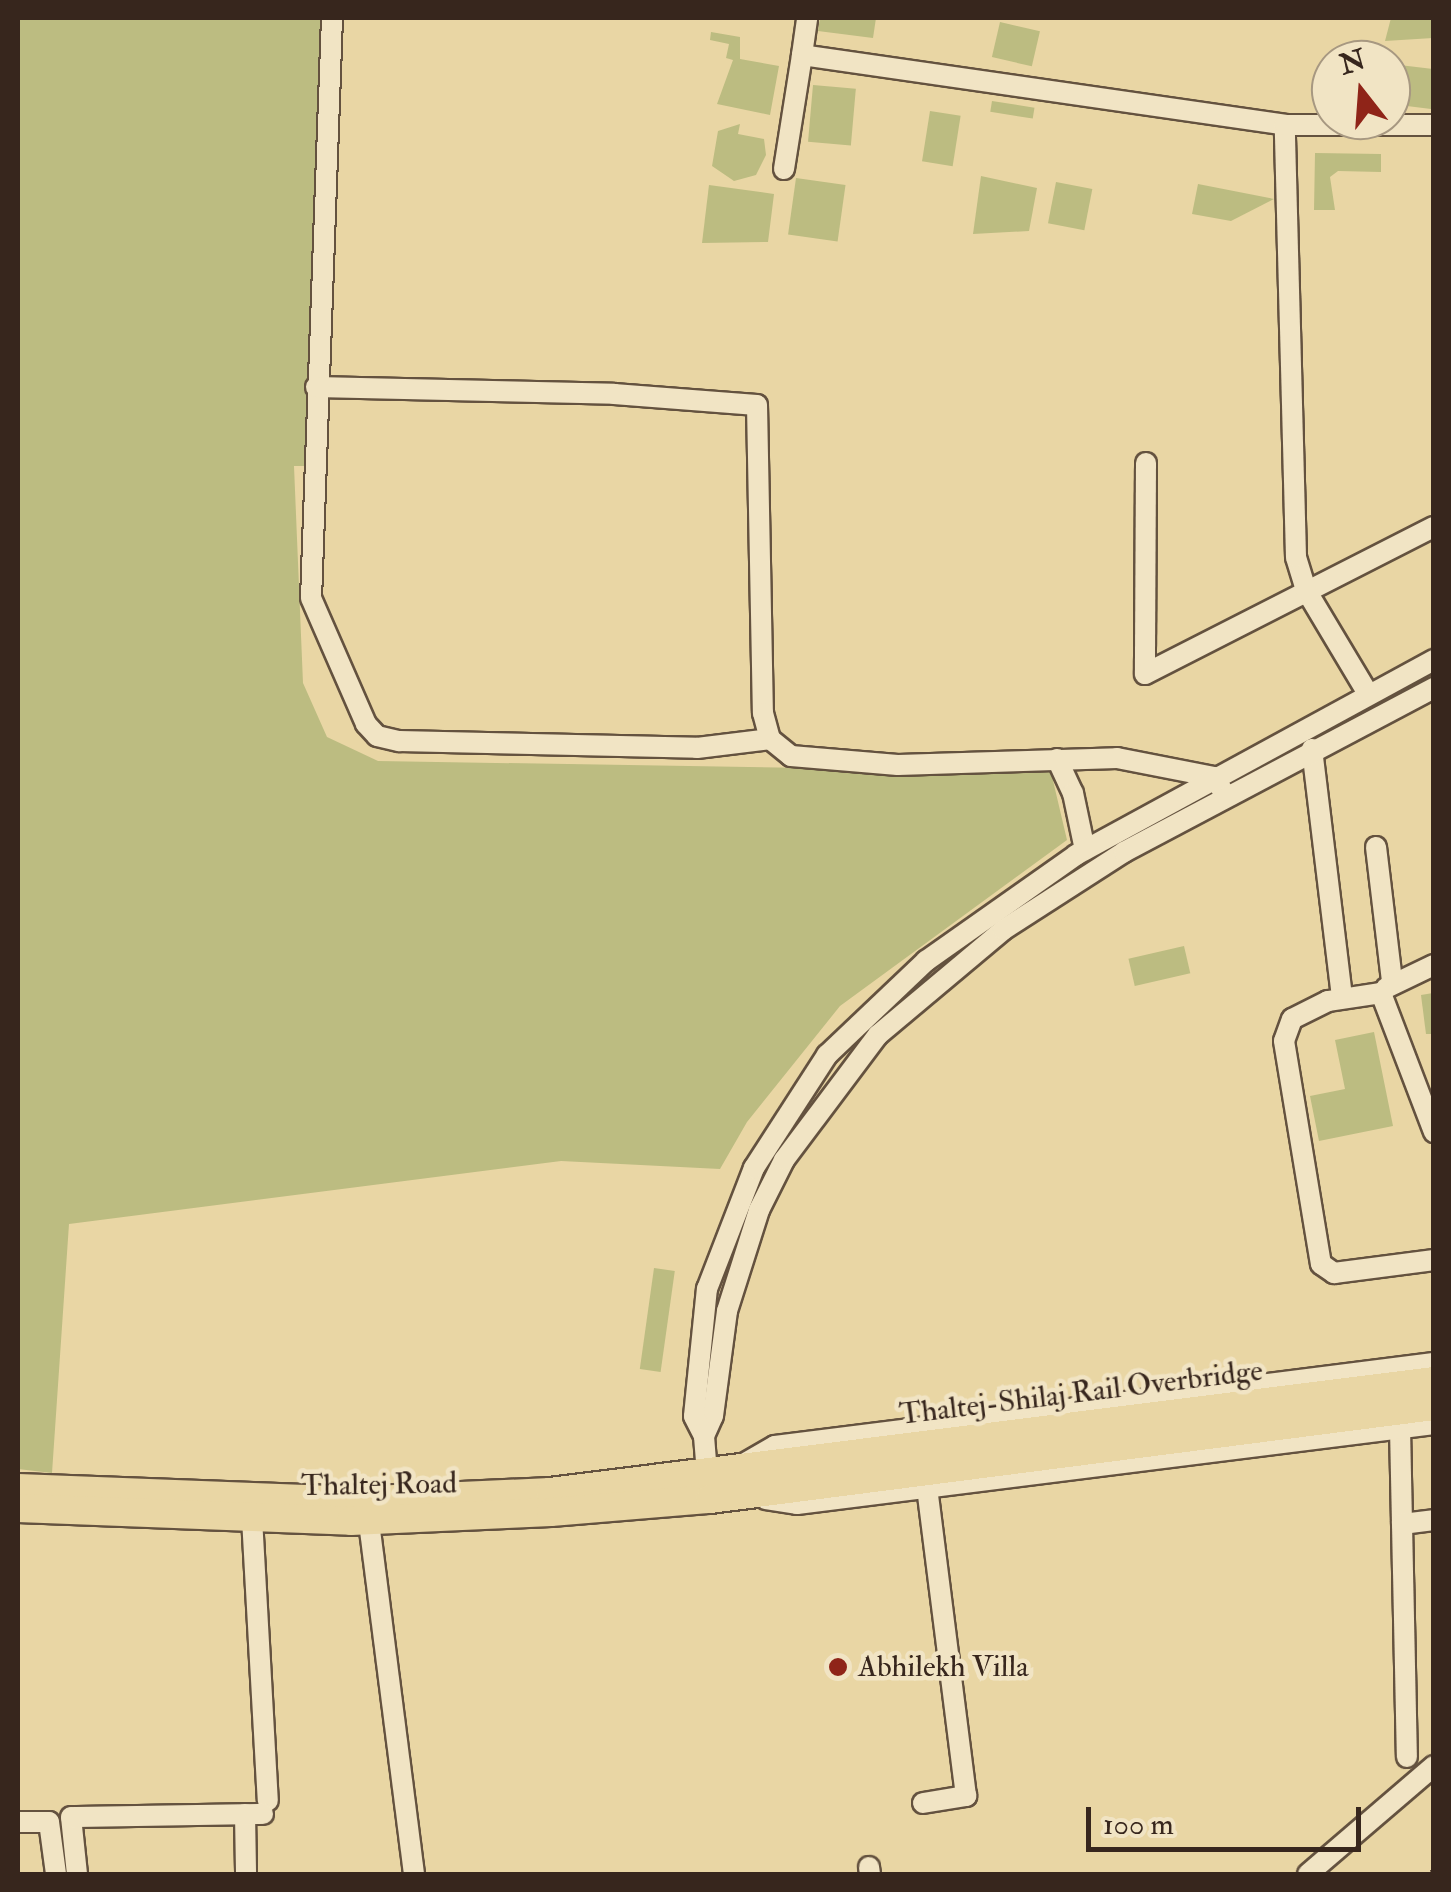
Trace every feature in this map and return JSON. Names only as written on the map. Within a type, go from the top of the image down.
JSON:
[{"type":"main road","name":"Thaltej-Shilaj Rail Overbridge","points":[[806,1473],[1434,1381]]},
{"type":"main road","name":"Thaltej-Shilaj Rail Overbridge","points":[[368,1510],[550,1492],[708,1485],[1434,1406]]},
{"type":"main road","points":[[18,1488],[368,1510]]},
{"type":"main road","name":"Thaltej Road","points":[[18,1508],[252,1518],[368,1510]]},
{"type":"street","points":[[332,18],[311,598],[354,703],[377,736],[697,748],[770,740]]},
{"type":"street","points":[[784,169],[807,18]]},
{"type":"street","points":[[802,55],[1286,125],[1434,125]]},
{"type":"street","points":[[1286,125],[1296,558],[1306,590],[1368,692]]},
{"type":"street","points":[[316,387],[614,394],[757,405],[763,712],[770,740],[791,756],[898,765],[1117,758],[1214,776],[1226,796]]},
{"type":"street","points":[[1146,463],[1146,674],[1434,527]]},
{"type":"street","points":[[704,1436],[694,1416],[702,1324],[718,1253],[754,1168],[848,1031],[926,960],[1084,850],[1368,692],[1434,660]]},
{"type":"street","points":[[708,1485],[704,1436],[727,1311],[759,1210],[784,1160],[842,1076],[903,1012],[1003,930],[1226,796],[1434,688]]},
{"type":"street","points":[[1312,749],[1342,997]]},
{"type":"street","points":[[1058,759],[1073,793],[1084,850]]},
{"type":"street","points":[[1376,847],[1387,987],[1434,1132]]},
{"type":"street","points":[[1434,965],[1387,987],[1342,997],[1292,1019],[1285,1030],[1321,1264],[1334,1273],[1434,1260]]},
{"type":"street","points":[[1434,1363],[775,1446],[738,1481],[797,1504],[1434,1424]]},
{"type":"street","points":[[1400,1428],[1407,1757]]},
{"type":"street","points":[[923,1803],[966,1796],[927,1488]]},
{"type":"street","points":[[368,1510],[414,1874]]},
{"type":"street","points":[[246,1874],[259,1810],[252,1518]]},
{"type":"street","points":[[1402,1524],[1434,1520]]},
{"type":"street","points":[[1308,1874],[1434,1766]]},
{"type":"street","points":[[77,1874],[71,1817],[259,1810]]},
{"type":"street","points":[[18,1822],[49,1822],[56,1874]]},
{"type":"green space","points":[[18,18],[341,18],[320,466],[294,466],[303,683],[327,737],[378,761],[1051,772],[1067,840],[840,1006],[747,1122],[720,1169],[561,1161],[69,1224],[52,1473],[18,1469]]},
{"type":"green space","points":[[820,18],[876,18],[873,38],[818,31]]},
{"type":"green space","points":[[1391,18],[1433,18],[1433,38],[1385,40]]},
{"type":"green space","points":[[1000,22],[1040,31],[1032,66],[992,57]]},
{"type":"green space","points":[[711,32],[740,37],[740,59],[779,66],[770,115],[717,104],[733,60],[726,58],[729,44],[710,40]]},
{"type":"green space","points":[[1411,66],[1433,69],[1431,109],[1411,106]]},
{"type":"green space","points":[[813,85],[856,89],[851,146],[808,142]]},
{"type":"green space","points":[[992,101],[1034,108],[1033,119],[990,112]]},
{"type":"green space","points":[[930,111],[961,116],[953,166],[922,161]]},
{"type":"green space","points":[[740,124],[738,134],[764,139],[766,155],[756,175],[734,181],[712,166],[718,131]]},
{"type":"green space","points":[[1315,153],[1381,154],[1381,172],[1338,171],[1330,177],[1335,210],[1314,210]]},
{"type":"green space","points":[[981,176],[1037,188],[1029,231],[973,234]]},
{"type":"green space","points":[[796,178],[846,185],[838,241],[788,234]]},
{"type":"green space","points":[[1056,182],[1092,189],[1084,230],[1048,223]]},
{"type":"green space","points":[[1198,184],[1274,199],[1231,221],[1192,214]]},
{"type":"green space","points":[[709,185],[774,194],[768,242],[702,243]]},
{"type":"green space","points":[[1184,946],[1190,973],[1135,986],[1128,959]]},
{"type":"green space","points":[[1433,993],[1433,1034],[1426,1034],[1421,995]]},
{"type":"green space","points":[[1374,1032],[1393,1126],[1319,1141],[1310,1096],[1345,1089],[1335,1040]]},
{"type":"green space","points":[[654,1268],[675,1271],[661,1372],[640,1369]]},
{"type":"place","name":"Abhilekh Villa","points":[[838,1667]]}]
